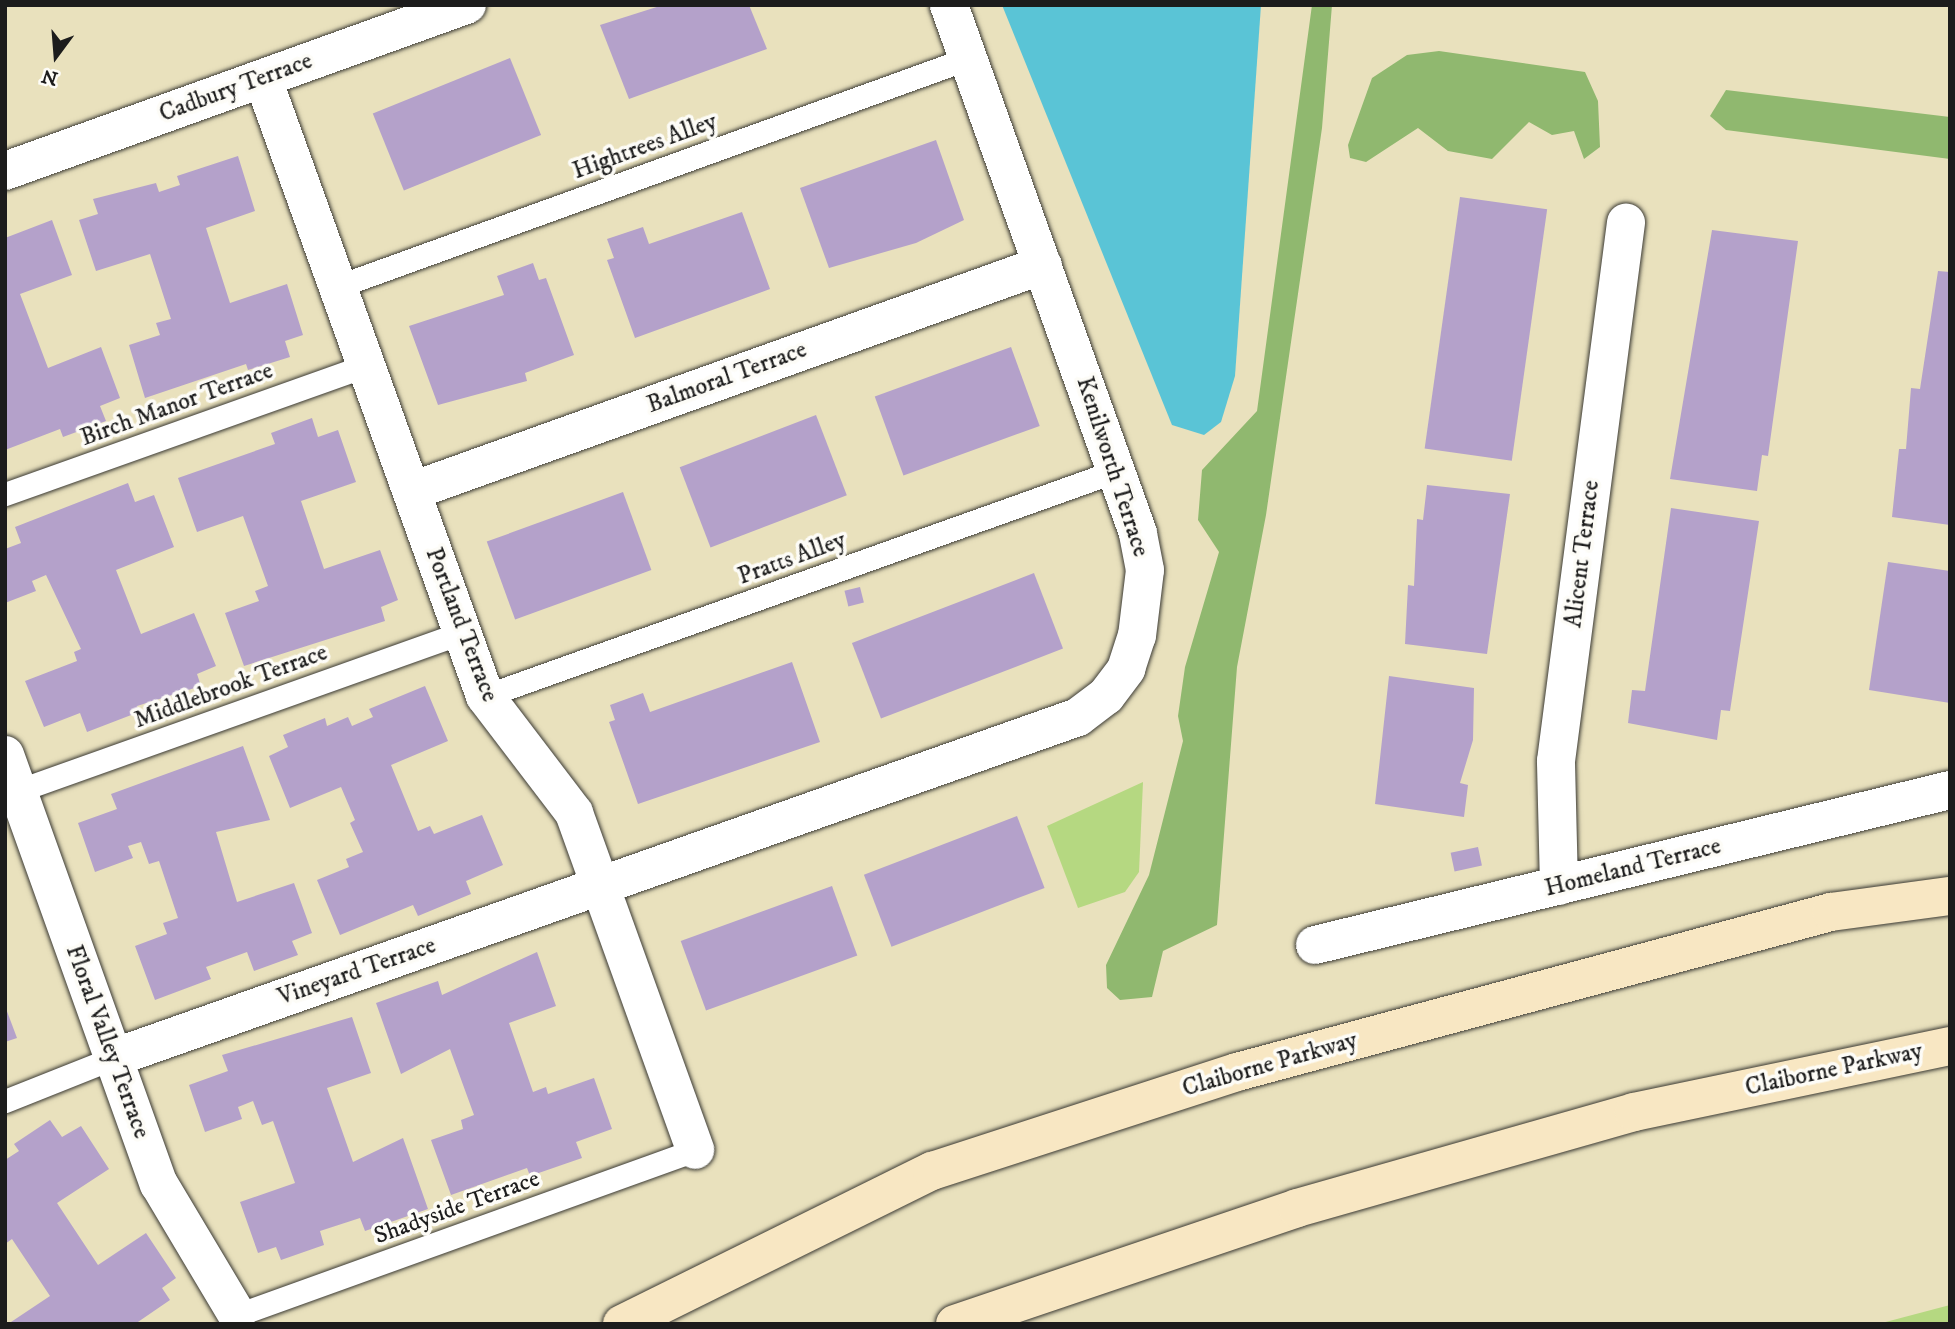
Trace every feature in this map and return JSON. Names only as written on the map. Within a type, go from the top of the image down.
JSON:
[{"type":"main road","name":"Claiborne Parkway","points":[[622,1324],[932,1171],[1237,1072],[1832,912],[1950,897]]},
{"type":"main road","name":"Claiborne Parkway","points":[[955,1324],[1297,1208],[1634,1112],[1950,1046]]},
{"type":"street","name":"Cadbury Terrace","points":[[5,171],[467,5]]},
{"type":"street","name":"Kenilworth Terrace","points":[[602,887],[1078,717],[1106,696],[1126,669],[1137,636],[1145,570],[1116,471],[948,5]]},
{"type":"street","name":"Portland Terrace","points":[[263,79],[485,696],[574,813],[695,1150]]},
{"type":"street","name":"Alicent Terrace","points":[[1559,886],[1556,761],[1626,223]]},
{"type":"street","name":"Balmoral Terrace","points":[[412,491],[1043,265]]},
{"type":"street","name":"Floral Valley Terrace","points":[[9,780],[159,1184],[235,1319]]},
{"type":"street","name":"Homeland Terrace","points":[[1315,945],[1950,790]]},
{"type":"street","name":"Vineyard Terrace","points":[[113,1058],[602,887]]},
{"type":"lane","name":"Hightrees Alley","points":[[339,286],[969,58]]},
{"type":"lane","name":"Birch Manor Terrace","points":[[5,494],[367,365]]},
{"type":"lane","name":"Pratts Alley","points":[[485,696],[1116,471]]},
{"type":"lane","name":"Middlebrook Terrace","points":[[9,780],[462,633]]},
{"type":"lane","points":[[5,1101],[113,1058]]},
{"type":"lane","name":"Shadyside Terrace","points":[[235,1319],[695,1150]]},
{"type":"green space","points":[[1312,5],[1332,5],[1322,128],[1266,515],[1237,667],[1217,925],[1163,951],[1152,997],[1120,1000],[1107,988],[1106,965],[1149,875],[1183,741],[1178,716],[1185,667],[1219,552],[1198,520],[1202,470],[1257,411]]},
{"type":"green space","points":[[1439,51],[1585,72],[1598,101],[1600,147],[1584,159],[1574,131],[1552,135],[1529,122],[1492,159],[1448,151],[1418,128],[1366,162],[1350,158],[1348,145],[1372,78],[1407,55]]},
{"type":"green space","points":[[1726,90],[1950,117],[1950,159],[1726,130],[1710,116]]},
{"type":"green space","points":[[1143,782],[1139,872],[1125,892],[1078,908],[1047,826]]},
{"type":"green space","points":[[1950,1305],[1950,1324],[1878,1324]]},
{"type":"water","points":[[1002,5],[1261,5],[1235,376],[1221,422],[1204,435],[1172,425]]},
{"type":"building","points":[[663,5],[749,5],[767,49],[629,99],[600,25]]},
{"type":"building","points":[[510,58],[541,135],[404,190],[373,113]]},
{"type":"building","points":[[936,140],[964,220],[916,243],[829,268],[800,188]]},
{"type":"building","points":[[238,156],[255,211],[206,228],[230,303],[287,284],[303,335],[285,341],[290,357],[248,370],[246,364],[145,398],[129,345],[160,335],[156,323],[171,319],[150,254],[96,271],[79,220],[98,214],[93,199],[156,183],[159,192],[180,185],[177,176]]},
{"type":"building","points":[[1460,197],[1547,209],[1512,461],[1425,449]]},
{"type":"building","points":[[742,212],[770,289],[635,338],[607,260],[614,258],[607,239],[643,227],[649,244]]},
{"type":"building","points":[[52,220],[72,275],[20,294],[48,368],[101,347],[120,398],[100,406],[106,421],[63,437],[60,429],[5,450],[5,238]]},
{"type":"building","points":[[1712,230],[1798,241],[1768,456],[1762,455],[1757,491],[1670,479]]},
{"type":"building","points":[[533,263],[539,280],[546,278],[574,355],[525,373],[527,381],[438,405],[409,326],[504,295],[497,276]]},
{"type":"building","points":[[1938,271],[1950,272],[1950,525],[1892,517],[1899,449],[1906,449],[1911,388],[1920,389]]},
{"type":"building","points":[[1011,347],[1040,426],[903,476],[875,397]]},
{"type":"building","points":[[816,415],[847,495],[711,548],[680,467]]},
{"type":"building","points":[[312,418],[318,437],[338,430],[356,482],[301,501],[324,569],[380,550],[398,600],[381,607],[385,621],[244,666],[225,613],[259,601],[255,591],[268,586],[243,516],[197,532],[178,478],[275,444],[271,433]]},
{"type":"building","points":[[128,483],[135,502],[154,495],[174,547],[116,570],[141,634],[194,613],[216,666],[197,674],[201,686],[137,706],[139,712],[87,732],[80,713],[44,727],[25,681],[77,661],[74,652],[81,649],[46,575],[32,581],[36,591],[5,603],[5,549],[21,543],[15,527]]},
{"type":"building","points":[[1427,485],[1510,494],[1487,654],[1405,644],[1408,585],[1414,586],[1417,519],[1423,520]]},
{"type":"building","points":[[623,492],[651,570],[515,620],[487,542]]},
{"type":"building","points":[[1671,508],[1759,521],[1730,711],[1721,710],[1717,740],[1628,723],[1632,690],[1645,691]]},
{"type":"building","points":[[1888,562],[1950,571],[1950,703],[1869,690]]},
{"type":"building","points":[[1034,573],[1063,649],[881,719],[852,643]]},
{"type":"building","points":[[860,587],[864,603],[848,606],[844,591]]},
{"type":"building","points":[[792,662],[820,742],[638,804],[609,722],[615,720],[610,705],[643,693],[650,712]]},
{"type":"building","points":[[1389,676],[1474,688],[1473,740],[1460,783],[1468,785],[1464,817],[1375,804]]},
{"type":"building","points":[[425,686],[448,741],[391,765],[418,831],[430,826],[434,834],[482,815],[503,865],[466,881],[471,894],[418,916],[413,905],[340,935],[317,880],[349,867],[346,859],[363,852],[350,823],[355,820],[341,787],[290,808],[269,756],[288,747],[283,735],[325,718],[327,726],[348,717],[352,726],[373,717],[369,709]]},
{"type":"building","points":[[243,746],[270,820],[216,832],[237,902],[294,883],[312,933],[292,941],[298,955],[254,971],[247,952],[206,967],[211,979],[155,1000],[135,946],[167,934],[163,923],[178,918],[159,861],[149,864],[141,842],[128,846],[133,858],[95,872],[78,823],[117,809],[111,794]]},
{"type":"building","points":[[1017,816],[1045,888],[891,947],[864,875]]},
{"type":"building","points":[[1478,847],[1482,866],[1455,871],[1451,853]]},
{"type":"building","points":[[832,886],[857,956],[706,1011],[681,941]]},
{"type":"building","points":[[537,952],[556,1006],[509,1023],[533,1092],[546,1087],[548,1094],[594,1078],[612,1129],[576,1142],[582,1158],[530,1176],[527,1168],[451,1195],[431,1140],[463,1129],[461,1120],[474,1115],[450,1049],[401,1074],[376,1003],[438,981],[442,995]]},
{"type":"building","points":[[5,1006],[17,1038],[5,1042]]},
{"type":"building","points":[[352,1017],[371,1073],[327,1088],[353,1162],[403,1138],[428,1209],[365,1231],[360,1218],[320,1231],[324,1245],[281,1260],[276,1247],[258,1253],[240,1202],[295,1183],[273,1121],[262,1125],[253,1101],[238,1107],[242,1119],[205,1132],[189,1085],[228,1071],[222,1055]]},
{"type":"building","points":[[50,1120],[62,1137],[81,1126],[109,1169],[57,1203],[98,1265],[146,1233],[176,1278],[162,1288],[170,1300],[135,1324],[8,1324],[50,1296],[12,1239],[5,1244],[5,1160],[19,1151],[14,1144]]}]
